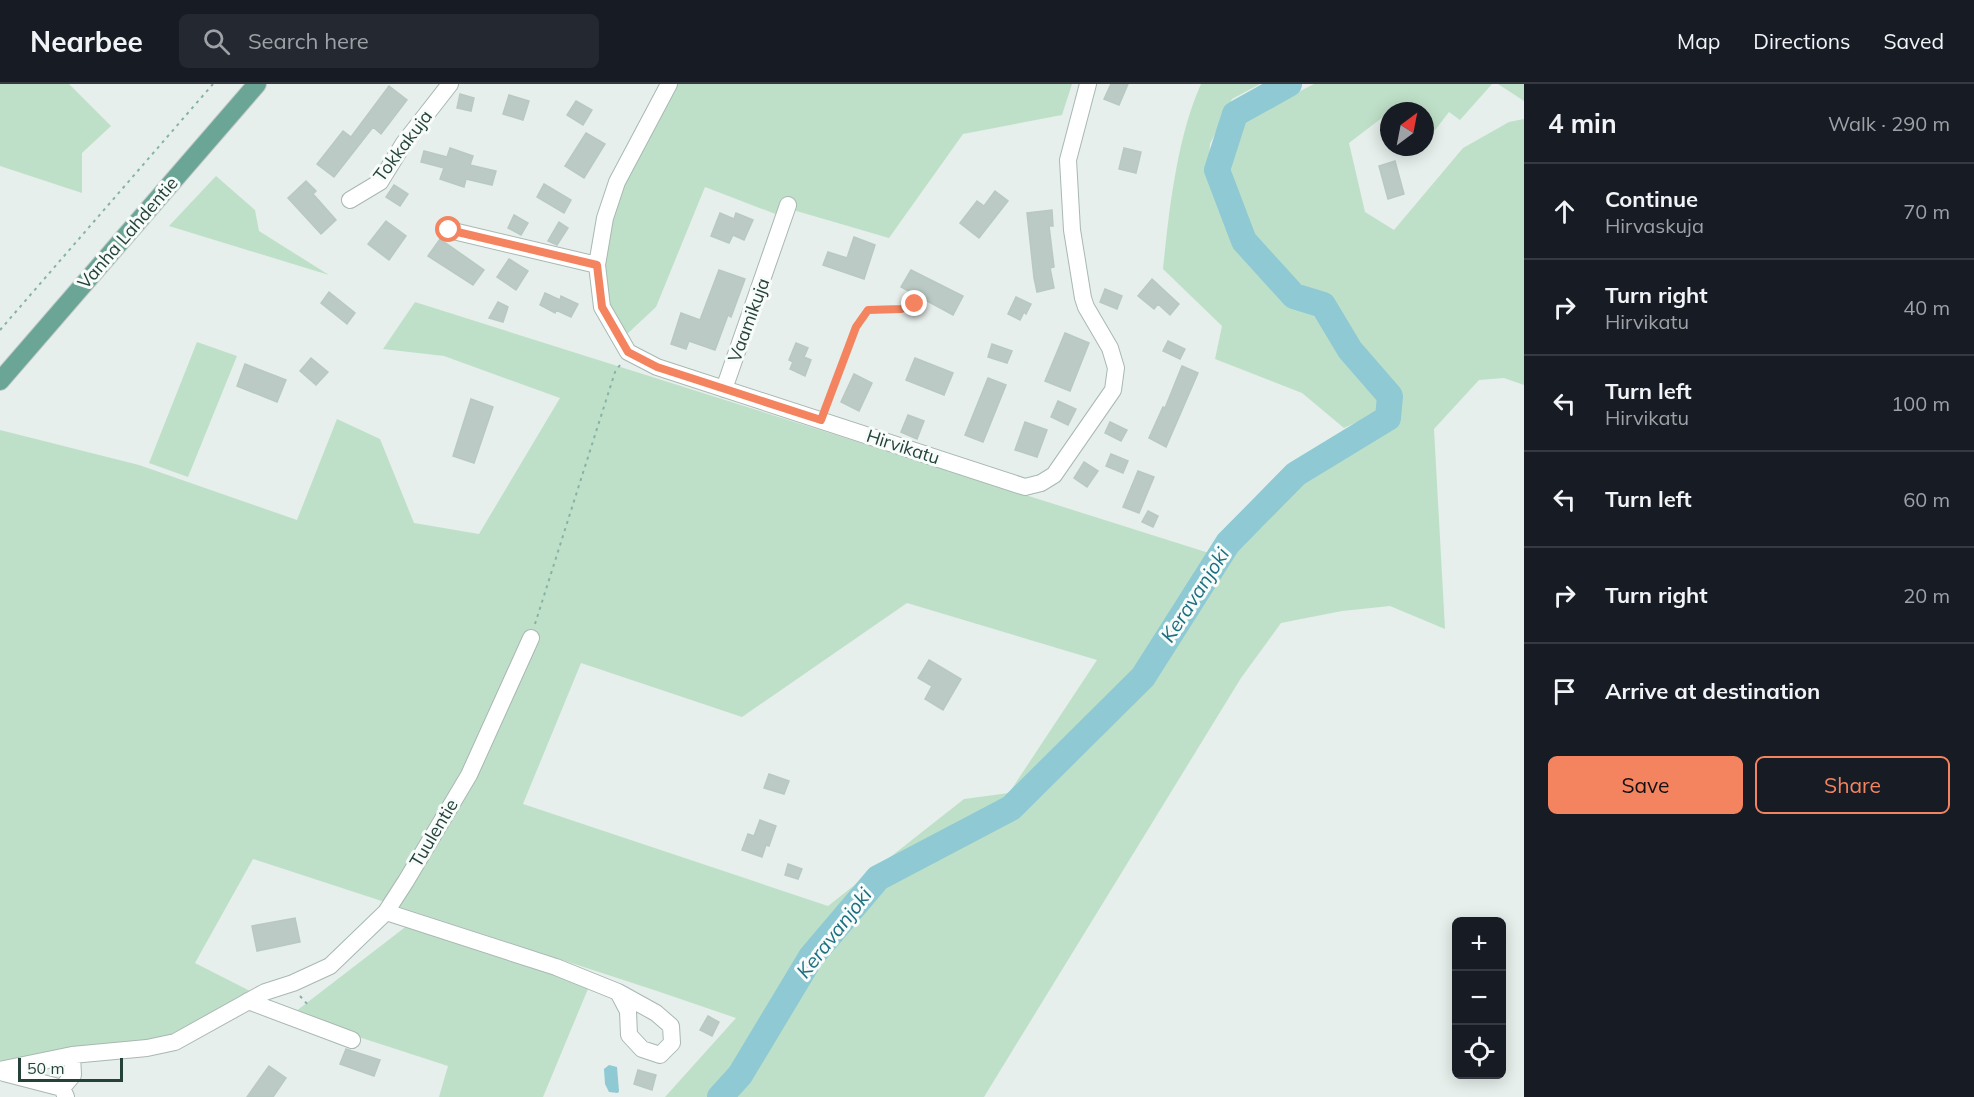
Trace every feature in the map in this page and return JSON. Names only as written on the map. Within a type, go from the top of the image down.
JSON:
[{"type":"main road","name":"Vanha Lahdentie","points":[[0,381],[257,84]]},
{"type":"street","name":"Tokkakuja","points":[[350,200],[380,182],[404,143],[450,84]]},
{"type":"street","points":[[628,352],[602,307],[597,265],[605,218],[617,182],[669,84]]},
{"type":"street","name":"Hirvikatu","points":[[628,352],[657,367],[1025,487],[1041,483],[1054,475],[1113,390],[1116,368],[1110,348],[1083,298],[1072,230],[1068,160],[1088,84]]},
{"type":"street","name":"Vaamikuja","points":[[724,389],[774,251],[788,205]]},
{"type":"street","points":[[449,230],[597,265]]},
{"type":"street","name":"Tuulentie","points":[[0,1071],[72,1055],[147,1048],[175,1042],[265,992],[293,983],[330,966],[386,912],[469,775],[531,638]]},
{"type":"street","points":[[386,912],[556,967],[618,992]]},
{"type":"street","points":[[248,1001],[352,1040]]},
{"type":"street","points":[[0,1071],[64,1093],[73,1075],[72,1055]]},
{"type":"path","points":[[0,330],[213,84]]},
{"type":"path","points":[[821,420],[856,327],[868,310],[901,309],[915,304]]},
{"type":"path","points":[[531,638],[615,372],[628,352]]},
{"type":"path","points":[[293,983],[301,1000],[314,1010]]},
{"type":"green space","points":[[0,84],[69,84],[111,126],[82,153],[82,193],[0,166]]},
{"type":"green space","points":[[677,84],[1072,84],[1062,115],[963,134],[889,238],[793,210],[778,215],[705,187],[656,307],[626,335],[609,303],[606,274],[607,245],[623,189],[635,161]]},
{"type":"green space","points":[[1201,84],[1260,84],[1232,99],[1210,144],[1208,176],[1235,249],[1286,304],[1317,317],[1343,356],[1377,397],[1379,412],[1344,428],[1302,393],[1215,359],[1222,326],[1163,269],[1171,199],[1180,151]]},
{"type":"green space","points":[[1314,84],[1492,84],[1460,120],[1449,112],[1434,132],[1434,102],[1380,102],[1380,119],[1349,143],[1365,212],[1394,230],[1463,148],[1509,122],[1524,119],[1524,385],[1504,378],[1479,380],[1434,429],[1445,629],[1390,606],[1342,611],[1281,623],[1241,678],[984,1097],[665,1097],[736,1018],[253,859],[195,963],[254,993],[172,1036],[0,1061],[0,430],[139,465],[297,520],[337,419],[380,439],[414,523],[479,534],[560,398],[444,356],[383,349],[415,302],[1228,559],[1301,485],[1395,424],[1397,390],[1352,335],[1328,296],[1296,282],[1253,234],[1228,170],[1242,121]],"holes":[[[907,603],[1097,660],[1009,793],[964,799],[828,906],[523,804],[581,663],[742,717]]]},
{"type":"green space","points":[[1498,84],[1524,84],[1524,101]]},
{"type":"green space","points":[[216,176],[255,210],[259,231],[329,275],[169,226]]},
{"type":"green space","points":[[197,342],[237,356],[188,477],[149,463]]},
{"type":"green space","points":[[408,925],[590,984],[543,1097],[439,1097],[448,1066],[291,1015]]},
{"type":"water","points":[[609,1065],[617,1067],[618,1093],[609,1092],[605,1084],[604,1069]]},
{"type":"building","points":[[1111,84],[1128,84],[1119,105],[1104,99]]},
{"type":"building","points":[[389,86],[407,100],[381,134],[373,127],[334,177],[317,164],[343,131],[351,137]]},
{"type":"building","points":[[460,94],[474,98],[471,111],[457,108]]},
{"type":"building","points":[[509,95],[529,101],[523,120],[503,114]]},
{"type":"building","points":[[576,101],[592,110],[583,125],[567,115]]},
{"type":"building","points":[[586,133],[605,144],[584,178],[565,166]]},
{"type":"building","points":[[450,148],[473,156],[470,165],[496,171],[492,185],[466,179],[464,187],[440,179],[444,168],[421,162],[424,151],[447,157]]},
{"type":"building","points":[[1124,148],[1141,152],[1136,173],[1119,169]]},
{"type":"building","points":[[1395,161],[1404,194],[1388,199],[1379,166]]},
{"type":"building","points":[[306,181],[316,191],[313,194],[336,220],[321,234],[288,198]]},
{"type":"building","points":[[544,184],[571,200],[564,213],[537,197]]},
{"type":"building","points":[[394,185],[408,194],[400,206],[386,197]]},
{"type":"building","points":[[995,191],[1008,201],[979,238],[960,223],[977,201],[984,206]]},
{"type":"building","points":[[1052,210],[1053,226],[1049,226],[1054,267],[1050,268],[1054,288],[1037,292],[1027,213]]},
{"type":"building","points":[[720,213],[734,219],[736,213],[753,220],[744,240],[733,235],[729,243],[711,236]]},
{"type":"building","points":[[514,215],[528,223],[521,235],[508,228]]},
{"type":"building","points":[[386,221],[406,236],[389,260],[368,244]]},
{"type":"building","points":[[559,222],[568,228],[557,245],[548,241]]},
{"type":"building","points":[[854,237],[875,245],[864,279],[823,265],[828,252],[847,258]]},
{"type":"building","points":[[440,239],[484,270],[473,285],[428,256]]},
{"type":"building","points":[[509,259],[528,271],[516,290],[497,277]]},
{"type":"building","points":[[719,270],[745,279],[731,317],[728,315],[715,350],[689,341],[686,349],[671,344],[681,313],[700,320]]},
{"type":"building","points":[[911,270],[963,296],[953,315],[901,287]]},
{"type":"building","points":[[1152,279],[1179,304],[1170,315],[1158,304],[1154,309],[1138,296]]},
{"type":"building","points":[[1105,289],[1122,296],[1117,309],[1100,302]]},
{"type":"building","points":[[329,292],[355,313],[347,324],[321,303]]},
{"type":"building","points":[[545,293],[560,300],[561,296],[578,304],[571,317],[556,310],[555,313],[540,305]]},
{"type":"building","points":[[1016,297],[1031,304],[1020,320],[1008,314]]},
{"type":"building","points":[[498,302],[508,307],[503,322],[489,318]]},
{"type":"building","points":[[1065,333],[1089,343],[1070,391],[1045,381]]},
{"type":"building","points":[[1168,341],[1185,349],[1180,359],[1163,351]]},
{"type":"building","points":[[796,343],[808,348],[804,357],[811,360],[805,376],[790,369],[793,362],[789,360]]},
{"type":"building","points":[[992,344],[1012,351],[1007,363],[988,357]]},
{"type":"building","points":[[311,358],[328,372],[316,385],[300,371]]},
{"type":"building","points":[[915,358],[953,373],[944,395],[906,380]]},
{"type":"building","points":[[245,364],[286,380],[277,402],[237,386]]},
{"type":"building","points":[[1182,366],[1198,373],[1166,447],[1149,438],[1163,407],[1165,408]]},
{"type":"building","points":[[854,374],[872,383],[859,411],[841,402]]},
{"type":"building","points":[[988,378],[1006,385],[983,442],[965,435]]},
{"type":"building","points":[[471,399],[493,407],[474,463],[453,456]]},
{"type":"building","points":[[1058,401],[1076,409],[1068,425],[1051,417]]},
{"type":"building","points":[[908,415],[924,421],[917,439],[901,432]]},
{"type":"building","points":[[1025,422],[1047,430],[1037,457],[1015,450]]},
{"type":"building","points":[[1110,422],[1127,430],[1121,441],[1105,433]]},
{"type":"building","points":[[1111,454],[1128,461],[1123,473],[1106,466]]},
{"type":"building","points":[[1084,462],[1098,471],[1087,487],[1074,478]]},
{"type":"building","points":[[1138,471],[1154,477],[1139,513],[1123,507]]},
{"type":"building","points":[[1148,511],[1158,516],[1153,527],[1142,522]]},
{"type":"building","points":[[929,660],[961,679],[943,710],[925,699],[932,686],[918,678]]},
{"type":"building","points":[[769,774],[789,781],[784,794],[764,788]]},
{"type":"building","points":[[760,820],[776,826],[769,846],[766,845],[762,857],[742,850],[748,834],[754,836]]},
{"type":"building","points":[[788,864],[802,869],[798,879],[785,875]]},
{"type":"building","points":[[295,918],[300,942],[257,951],[252,926]]},
{"type":"building","points":[[708,1016],[719,1022],[712,1036],[700,1030]]},
{"type":"building","points":[[346,1049],[380,1060],[374,1076],[340,1064]]},
{"type":"building","points":[[269,1066],[286,1078],[273,1097],[247,1097]]},
{"type":"building","points":[[638,1070],[656,1075],[652,1090],[634,1084]]},
{"type":"waterway","name":"Keravanjoki","points":[[720,1097],[740,1075],[811,957],[878,878],[1011,808],[1143,677],[1228,543],[1296,474],[1388,418],[1390,396],[1350,350],[1323,305],[1294,296],[1244,241],[1217,170],[1235,114],[1289,84]]},
{"type":"route","points":[[449,230],[597,265],[602,307],[628,352],[657,367],[821,420],[856,327],[868,310],[901,309],[915,304]]}]
